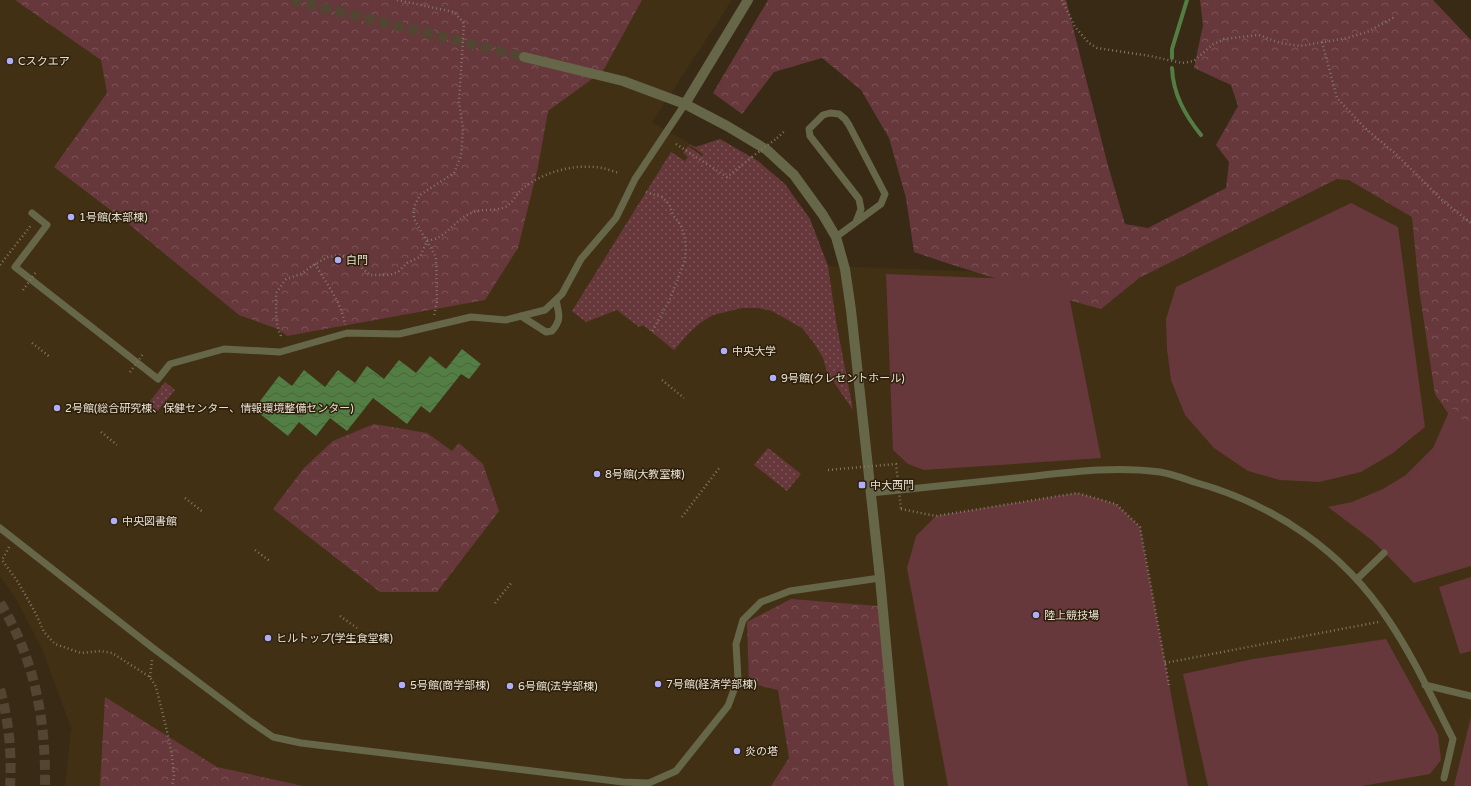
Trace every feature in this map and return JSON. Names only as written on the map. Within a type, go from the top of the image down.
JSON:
[{"type":"street","points":[[684,104],[748,0]]},
{"type":"street","points":[[524,57],[623,81],[684,104],[726,126],[760,146],[781,162],[794,175],[810,195],[836,237],[845,269],[851,310],[880,578],[899,786]]},
{"type":"lane","points":[[32,213],[48,225],[12,265],[158,379],[170,364],[224,349],[280,352],[347,333],[399,334],[471,317],[506,320],[544,310],[562,294],[581,259],[616,218],[635,180],[684,104]]},
{"type":"lane","points":[[836,237],[881,204],[885,194],[850,125],[838,114],[830,113],[823,115],[809,129],[810,136],[859,199],[861,209],[856,222]]},
{"type":"lane","points":[[521,316],[546,332],[552,331],[558,323],[559,315],[556,300]]},
{"type":"lane","points":[[871,493],[1103,469],[1161,472],[1208,485],[1252,502],[1294,525],[1327,550],[1357,579],[1389,620],[1453,739],[1444,778]]},
{"type":"lane","points":[[0,528],[153,648],[273,737],[317,745],[615,781],[649,783],[676,771],[728,706],[738,679],[736,644],[743,620],[761,602],[790,590],[880,578]]},
{"type":"lane","points":[[1357,579],[1384,554]]},
{"type":"lane","points":[[1425,685],[1471,696]]},
{"type":"path","points":[[398,0],[454,12],[464,23],[459,102],[463,129],[461,156],[454,173],[420,195],[414,207],[414,219],[436,257],[438,274],[437,301],[432,326]]},
{"type":"path","points":[[1062,0],[1074,27],[1089,43],[1097,48],[1150,56],[1182,63],[1194,61],[1212,45],[1224,39],[1259,35],[1280,43],[1300,46],[1347,38],[1367,32],[1395,16]]},
{"type":"path","points":[[1322,42],[1337,98],[1365,128],[1396,154],[1444,202],[1471,223]]},
{"type":"path","points":[[676,144],[727,176],[786,130]]},
{"type":"path","points":[[282,336],[275,318],[277,306],[276,293],[286,279],[301,274],[328,257],[339,255],[356,259],[362,268],[370,275],[390,275],[398,272],[407,263],[420,258],[428,241],[439,237],[456,222],[473,212],[496,210],[508,205],[521,190],[548,174],[585,167],[602,168],[620,173]]},
{"type":"path","points":[[646,192],[662,197],[669,204],[673,215],[680,224],[684,234],[686,247],[685,260],[670,299],[652,332]]},
{"type":"path","points":[[0,265],[32,224],[27,220]]},
{"type":"path","points":[[315,264],[334,295],[344,317],[345,325]]},
{"type":"path","points":[[23,290],[36,272]]},
{"type":"path","points":[[32,343],[50,356]]},
{"type":"path","points":[[130,372],[143,354]]},
{"type":"path","points":[[662,380],[684,398]]},
{"type":"path","points":[[101,432],[117,445]]},
{"type":"path","points":[[828,470],[896,464],[901,509],[936,516],[1078,493],[1116,504],[1140,527],[1169,685]]},
{"type":"path","points":[[682,517],[720,467]]},
{"type":"path","points":[[185,498],[203,512]]},
{"type":"path","points":[[13,539],[2,560],[18,582],[36,614],[44,632],[55,644],[81,653],[100,651],[112,652],[150,677],[156,687],[172,756],[174,776],[172,786]]},
{"type":"path","points":[[255,550],[271,562]]},
{"type":"path","points":[[495,603],[512,582]]},
{"type":"path","points":[[340,616],[356,628]]},
{"type":"path","points":[[1165,663],[1389,620]]},
{"type":"path","points":[[150,677],[153,648]]},
{"type":"shaded area","name":"中央大学","points":[[0,0],[732,0],[652,122],[696,147],[720,139],[758,161],[785,184],[810,219],[828,266],[1124,277],[1344,171],[1419,211],[1471,423],[1471,786],[65,786],[71,728],[43,651],[15,597],[0,576]]},
{"type":"green space","points":[[15,0],[642,0],[603,71],[548,111],[538,167],[518,248],[485,300],[287,336],[278,329],[239,315],[125,221],[54,167],[107,93],[101,60]]},
{"type":"green space","points":[[768,0],[1066,0],[1107,162],[1125,224],[1148,228],[1226,188],[1229,162],[1216,145],[1238,106],[1231,85],[1194,68],[1203,25],[1200,0],[1433,0],[1471,40],[1471,447],[1435,394],[1419,289],[1412,217],[1349,180],[1337,179],[1139,278],[1101,309],[1007,282],[914,252],[906,198],[889,138],[861,90],[822,58],[774,72],[742,114],[713,93]]},
{"type":"green space","points":[[720,139],[758,161],[785,184],[810,219],[828,266],[836,321],[853,410],[827,372],[823,358],[814,343],[802,328],[772,311],[759,308],[742,308],[713,315],[700,323],[674,350],[643,325],[639,327],[617,310],[586,322],[572,311],[671,152],[685,161],[688,157],[683,153],[688,146],[702,156],[703,154],[688,144],[696,147]]},
{"type":"green space","points":[[1351,203],[1398,227],[1425,427],[1393,453],[1361,472],[1319,482],[1280,480],[1248,471],[1214,448],[1185,415],[1171,380],[1167,349],[1166,319],[1176,287]]},
{"type":"green space","points":[[886,274],[1066,281],[1101,458],[924,470],[908,464],[893,450]]},
{"type":"green space","points":[[165,382],[175,390],[156,413],[147,405]]},
{"type":"green space","points":[[1451,407],[1471,429],[1471,566],[1414,583],[1373,541],[1328,507],[1352,502],[1383,489],[1406,475],[1433,448]]},
{"type":"green space","points":[[374,424],[427,433],[452,451],[459,443],[483,464],[499,511],[437,592],[380,592],[273,509],[304,468],[333,441]]},
{"type":"green space","points":[[768,448],[801,474],[787,491],[754,465]]},
{"type":"green space","name":"陸上競技場","points":[[1077,493],[1116,504],[1140,527],[1188,786],[948,786],[907,568],[916,536],[936,516]]},
{"type":"green space","points":[[1471,577],[1471,651],[1460,654],[1439,587]]},
{"type":"green space","points":[[791,599],[878,606],[899,786],[771,786],[789,758],[778,690],[749,683],[747,622]]},
{"type":"green space","points":[[1386,639],[1438,734],[1441,760],[1430,774],[1362,786],[1208,786],[1183,674],[1253,659]]},
{"type":"green space","points":[[105,697],[217,767],[303,786],[100,786]]},
{"type":"green space","points":[[1471,717],[1471,786],[1454,786]]},
{"type":"water","points":[[462,349],[481,364],[469,379],[461,374],[430,413],[421,406],[407,424],[373,398],[347,431],[330,418],[316,436],[299,422],[288,436],[254,409],[279,376],[292,386],[304,370],[325,387],[338,370],[355,383],[367,366],[384,379],[399,360],[416,373],[430,356],[446,369]]},
{"type":"waterway","points":[[1172,58],[1172,49],[1187,0]]},
{"type":"waterway","points":[[1172,68],[1177,95],[1185,112],[1201,135]]},
{"type":"tunnel","points":[[292,0],[524,57]]},
{"type":"tunnel","points":[[0,603],[22,646],[36,691],[43,738],[45,786]]},
{"type":"tunnel","points":[[0,689],[6,713],[9,738],[11,762],[10,786]]},
{"type":"place","name":"Cスクエア","points":[[10,61]]},
{"type":"place","name":"1号館(本部棟)","points":[[71,217]]},
{"type":"place","name":"白門","points":[[338,260]]},
{"type":"place","name":"中央大学","points":[[724,351]]},
{"type":"place","name":"9号館(クレセントホール)","points":[[773,378]]},
{"type":"place","name":"2号館(総合研究棟、保健センター、情報環境整備センター)","points":[[57,408]]},
{"type":"place","name":"8号館(大教室棟)","points":[[597,474]]},
{"type":"place","name":"中大西門","points":[[862,485]]},
{"type":"place","name":"中央図書館","points":[[114,521]]},
{"type":"place","name":"陸上競技場","points":[[1036,615]]},
{"type":"place","name":"ヒルトップ(学生食堂棟)","points":[[268,638]]},
{"type":"place","name":"7号館(経済学部棟)","points":[[658,684]]},
{"type":"place","name":"5号館(商学部棟)","points":[[402,685]]},
{"type":"place","name":"6号館(法学部棟)","points":[[510,686]]},
{"type":"place","name":"炎の塔","points":[[737,751]]}]
